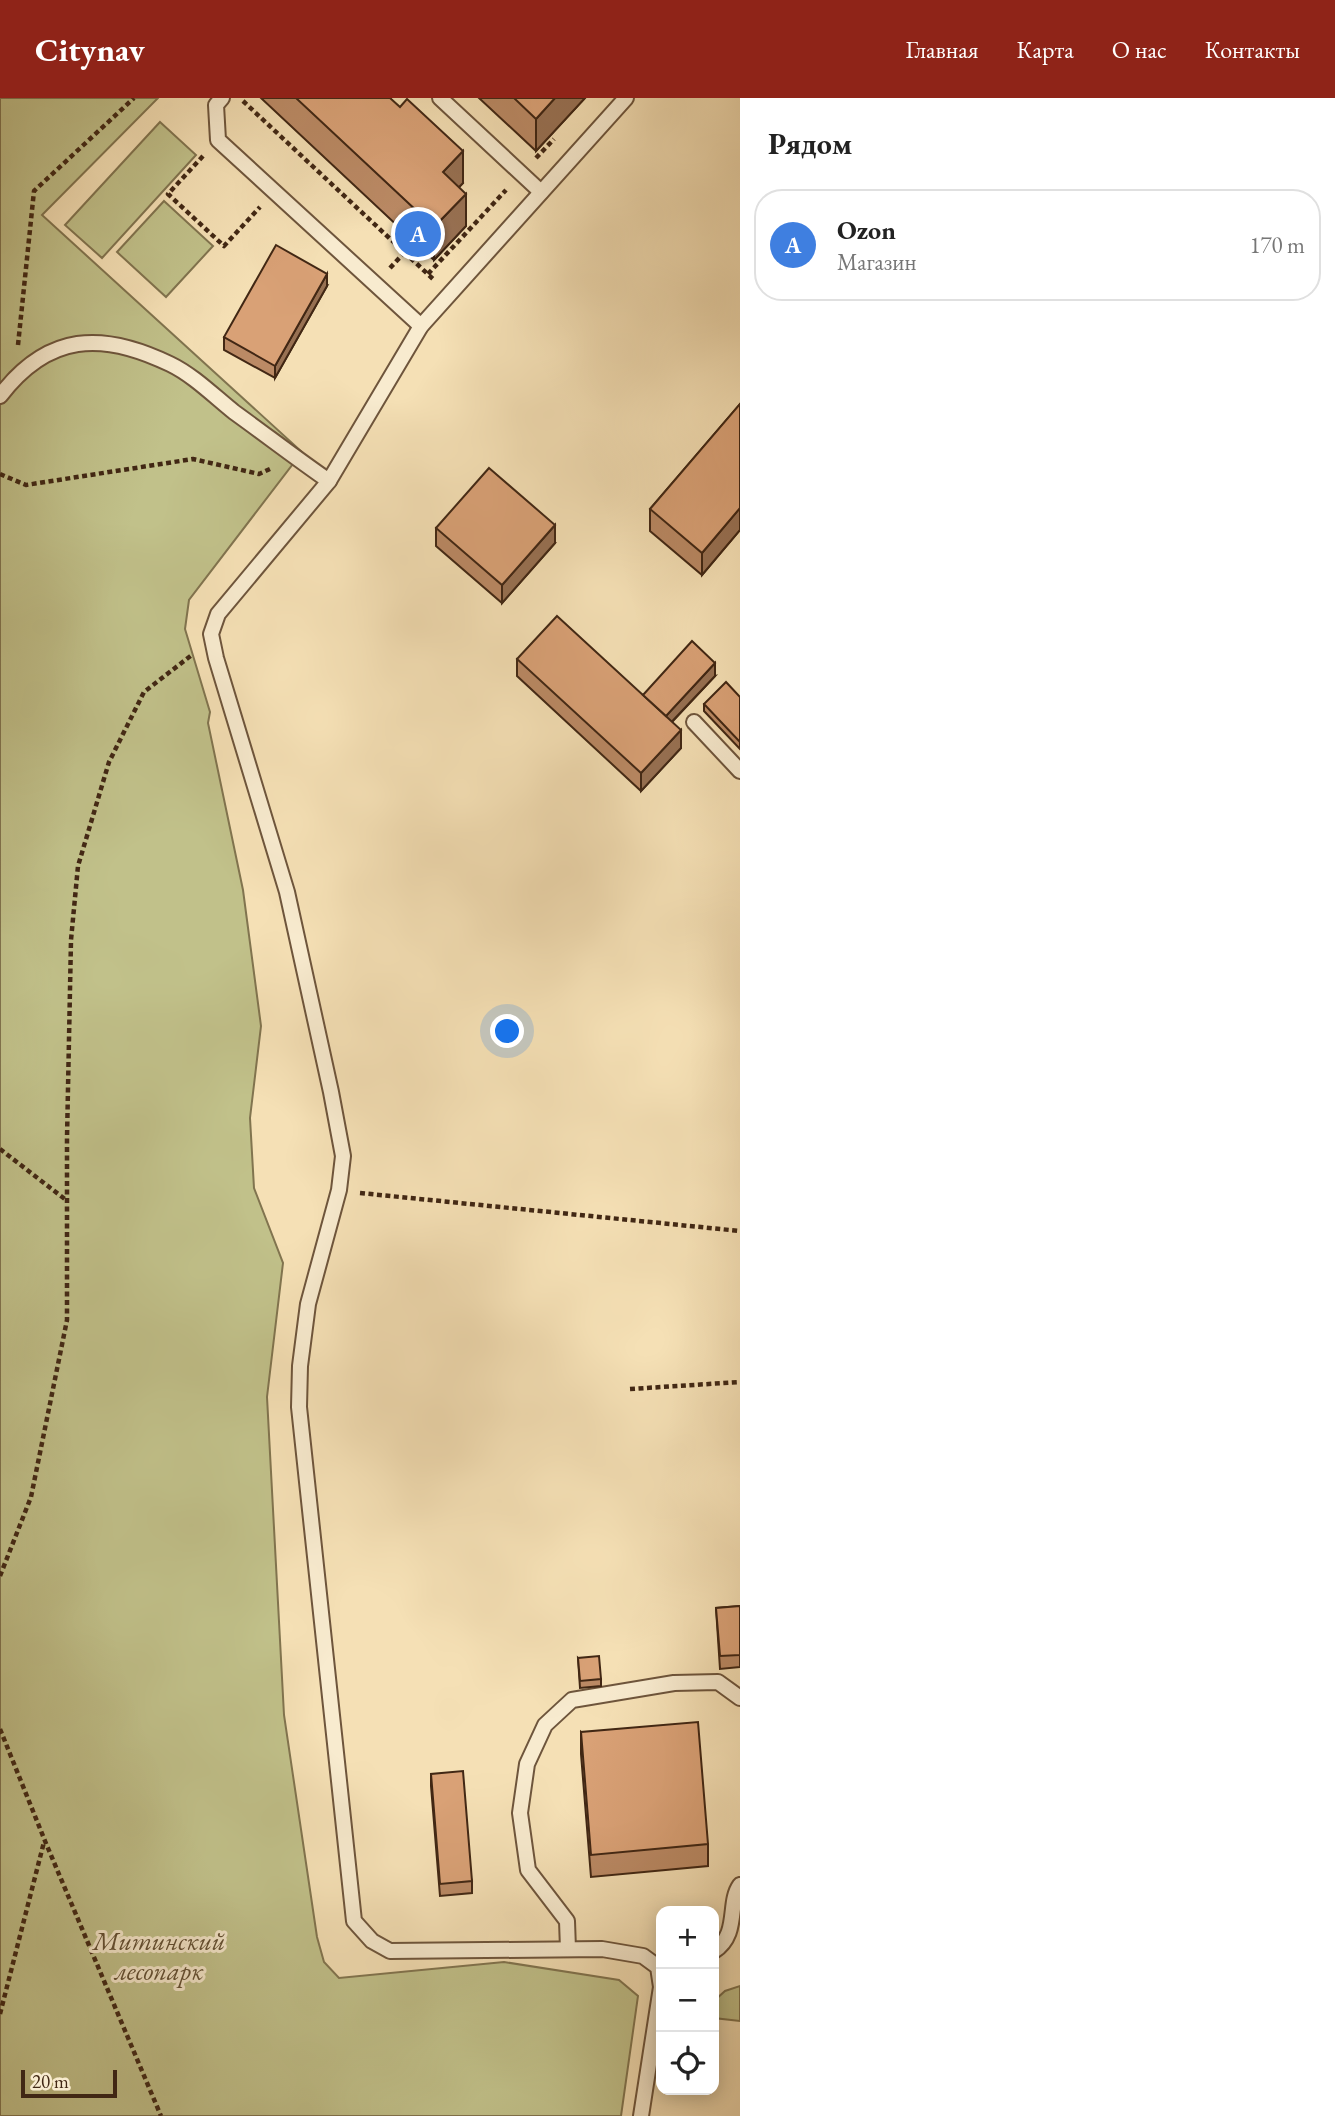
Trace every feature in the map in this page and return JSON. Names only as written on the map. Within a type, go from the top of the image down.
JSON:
[{"type":"lane","points":[[222,98],[216,105],[218,140],[421,326]]},
{"type":"lane","points":[[440,98],[541,192]]},
{"type":"lane","points":[[625,98],[421,326],[329,481],[218,614],[211,634],[287,892],[343,1156],[339,1190],[308,1304],[300,1366],[299,1407],[354,1922],[372,1941],[390,1951],[602,1949],[643,1956],[656,1964]]},
{"type":"lane","points":[[0,396],[14,377],[41,357],[70,344],[97,342],[128,347],[172,365],[329,481]]},
{"type":"lane","points":[[694,722],[740,771]]},
{"type":"lane","points":[[568,1949],[567,1921],[528,1870],[520,1813],[527,1764],[545,1725],[572,1700],[674,1683],[718,1682],[740,1698]]},
{"type":"lane","points":[[719,1948],[732,1925],[736,1891],[740,1885]]},
{"type":"lane","points":[[641,2116],[661,1987],[660,1969]]},
{"type":"path","points":[[14,377],[34,191],[134,98]]},
{"type":"path","points":[[240,98],[449,294]]},
{"type":"path","points":[[218,140],[168,194],[224,246],[274,191]]},
{"type":"path","points":[[0,474],[26,485],[193,459],[258,474],[296,458]]},
{"type":"path","points":[[0,1576],[31,1497],[67,1321],[71,940],[78,866],[109,762],[144,692],[212,641]]},
{"type":"path","points":[[0,1149],[67,1201]]},
{"type":"path","points":[[339,1190],[740,1231]]},
{"type":"path","points":[[630,1389],[740,1382]]},
{"type":"path","points":[[0,1729],[161,2116]]},
{"type":"path","points":[[0,2014],[45,1841]]},
{"type":"green space","name":"Митинский лесопарк","points":[[0,98],[158,98],[42,215],[302,452],[189,600],[185,629],[210,712],[208,723],[243,890],[261,1026],[250,1118],[254,1188],[283,1263],[267,1397],[284,1715],[317,1937],[324,1962],[339,1978],[504,1962],[619,1980],[638,1996],[621,2116],[0,2116]]},
{"type":"green space","points":[[160,122],[196,155],[102,258],[65,225]]},
{"type":"green space","points":[[164,201],[213,246],[166,297],[117,252]]},
{"type":"green space","points":[[740,1986],[740,2021],[719,2019],[719,1996],[725,1991]]},
{"type":"building","points":[[296,98],[390,98],[400,107],[407,99],[463,151],[443,172],[466,194],[434,227]]},
{"type":"building","points":[[514,98],[555,98],[536,119]]},
{"type":"building","points":[[276,245],[327,274],[275,366],[224,337]]},
{"type":"building","points":[[740,404],[740,508],[702,553],[650,509]]},
{"type":"building","points":[[489,468],[555,525],[502,585],[436,528]]},
{"type":"building","points":[[557,616],[681,730],[641,773],[517,659]]},
{"type":"building","points":[[692,641],[715,663],[666,716],[643,695]]},
{"type":"building","points":[[726,682],[740,697],[740,742],[704,704]]},
{"type":"building","points":[[740,1606],[740,1655],[720,1656],[716,1608]]},
{"type":"building","points":[[599,1656],[601,1679],[580,1681],[578,1658]]},
{"type":"building","points":[[698,1722],[708,1844],[591,1855],[581,1732]]},
{"type":"building","points":[[463,1771],[472,1881],[440,1884],[431,1774]]},
{"type":"place","name":"Ozon","points":[[418,234]]}]
